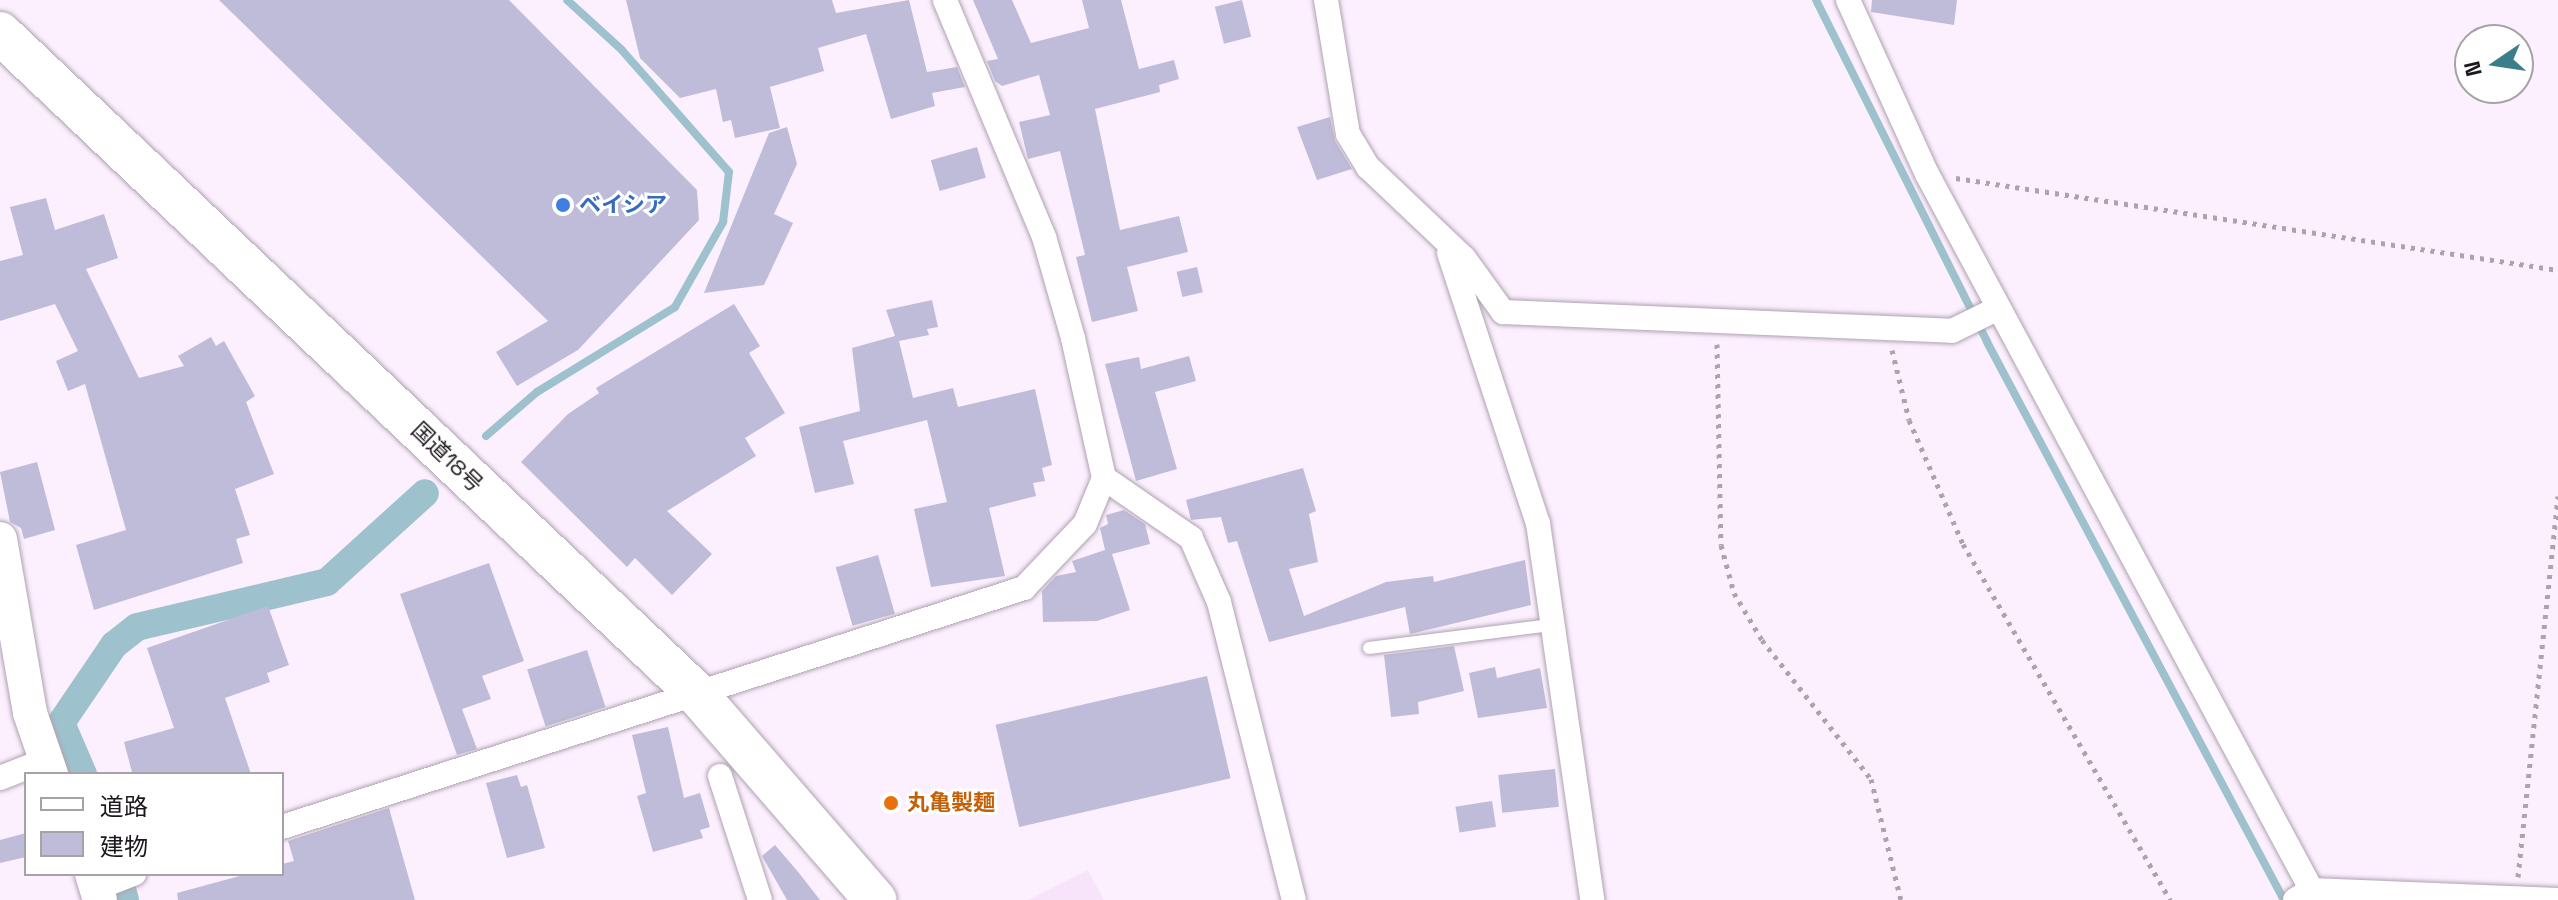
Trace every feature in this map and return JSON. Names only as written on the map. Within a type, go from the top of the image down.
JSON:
[{"type":"highway","name":"国道18号","points":[[0,33],[696,693],[875,900]]},
{"type":"main road","points":[[0,539],[30,713],[49,767]]},
{"type":"street","points":[[284,826],[1024,588],[1085,524],[1104,478],[1044,237],[945,0]]},
{"type":"street","points":[[1326,0],[1348,134],[1368,167],[1445,244],[1464,258],[1503,312],[1717,317],[1952,331],[1992,311]]},
{"type":"street","points":[[1848,0],[1992,311],[2306,897],[2516,897],[2558,900]]},
{"type":"street","points":[[1445,244],[1538,523],[1592,900]]},
{"type":"street","points":[[1104,478],[1191,538],[1219,602],[1294,900]]},
{"type":"street","points":[[27,772],[49,767]]},
{"type":"street","points":[[0,778],[24,773]]},
{"type":"street","points":[[720,776],[760,900]]},
{"type":"lane","points":[[1369,648],[1551,625]]},
{"type":"path","points":[[1927,174],[2558,270]]},
{"type":"path","points":[[1717,317],[1721,545],[1734,593],[1762,640],[1871,779],[1901,900]]},
{"type":"path","points":[[1886,326],[1909,420],[1963,544],[2170,900]]},
{"type":"path","points":[[2516,897],[2558,496]]},
{"type":"shaded area","points":[[1088,870],[1104,900],[1028,900]]},
{"type":"building","name":"ベイシア","points":[[219,0],[509,0],[697,190],[699,220],[578,350],[517,386],[496,352],[548,321]]},
{"type":"building","points":[[626,0],[832,0],[836,13],[909,0],[927,72],[957,67],[965,87],[932,93],[935,106],[891,119],[866,34],[818,48],[824,71],[770,87],[780,128],[735,138],[731,120],[723,122],[716,89],[680,98],[640,58]]},
{"type":"building","points":[[973,0],[1012,0],[1031,43],[1089,28],[1082,0],[1121,0],[1139,69],[1174,60],[1179,79],[1159,85],[1160,92],[1095,109],[1120,230],[1179,216],[1188,252],[1127,267],[1138,311],[1092,322],[1076,257],[1085,255],[1060,151],[1028,159],[1019,122],[1050,115],[1039,75],[1002,86],[995,81],[987,61],[998,59]]},
{"type":"building","points":[[1242,0],[1251,37],[1224,44],[1215,7]]},
{"type":"building","points":[[1872,0],[1957,0],[1954,25],[1871,12]]},
{"type":"building","points":[[1330,117],[1335,141],[1352,169],[1317,180],[1297,127]]},
{"type":"building","points":[[787,127],[797,164],[774,214],[793,223],[764,285],[704,293],[769,133]]},
{"type":"building","points":[[977,147],[986,178],[940,191],[931,160]]},
{"type":"building","points":[[46,198],[55,230],[104,214],[118,258],[86,269],[139,378],[184,366],[178,356],[211,337],[216,346],[224,341],[255,396],[246,402],[274,474],[235,489],[250,535],[236,539],[243,563],[94,610],[76,545],[126,530],[85,384],[68,391],[56,361],[78,351],[55,304],[0,321],[0,261],[23,255],[10,207]]},
{"type":"building","points":[[1197,267],[1203,292],[1182,297],[1177,272]]},
{"type":"building","points":[[932,300],[938,327],[927,329],[929,335],[899,341],[913,398],[953,388],[958,407],[1035,389],[1052,465],[1042,468],[1045,481],[1033,483],[1036,496],[989,508],[1005,576],[931,587],[914,509],[947,502],[927,420],[843,441],[854,484],[815,493],[799,427],[860,411],[852,348],[895,336],[886,310]]},
{"type":"building","points":[[734,304],[760,346],[749,353],[785,413],[745,438],[756,456],[667,511],[712,554],[672,595],[635,558],[627,567],[521,462],[568,414],[599,393],[596,388]]},
{"type":"building","points":[[1189,356],[1196,381],[1155,392],[1177,469],[1136,481],[1105,364],[1139,357],[1141,369]]},
{"type":"building","points":[[37,462],[55,530],[24,539],[21,528],[10,522],[0,472]]},
{"type":"building","points":[[1303,468],[1316,511],[1309,514],[1318,562],[1289,569],[1304,616],[1386,582],[1433,576],[1434,582],[1525,560],[1531,605],[1410,634],[1405,607],[1269,642],[1237,541],[1228,543],[1221,517],[1191,520],[1186,500]]},
{"type":"building","points":[[1124,510],[1145,524],[1150,544],[1112,554],[1130,610],[1097,621],[1043,622],[1042,591],[1056,576],[1076,572],[1072,561],[1105,550],[1100,528],[1108,524],[1106,515]]},
{"type":"building","points":[[878,555],[895,614],[853,626],[836,567]]},
{"type":"building","points":[[489,563],[524,661],[482,676],[491,699],[462,709],[477,749],[457,755],[400,594]]},
{"type":"building","points":[[268,606],[289,665],[267,673],[270,682],[225,698],[250,772],[132,772],[124,742],[174,728],[147,648]]},
{"type":"building","points":[[1454,646],[1464,691],[1418,702],[1419,714],[1391,717],[1384,655]]},
{"type":"building","points":[[587,650],[606,707],[546,727],[527,669]]},
{"type":"building","points":[[1495,667],[1497,678],[1540,668],[1547,708],[1478,718],[1469,673]]},
{"type":"building","points":[[1207,676],[1231,778],[1019,827],[996,725]]},
{"type":"building","points":[[668,727],[684,798],[700,793],[710,827],[700,830],[703,838],[653,852],[637,796],[646,793],[632,735]]},
{"type":"building","points":[[1555,769],[1559,807],[1502,813],[1498,775]]},
{"type":"building","points":[[517,775],[521,787],[527,785],[545,848],[507,858],[486,783]]},
{"type":"building","points":[[1492,801],[1496,827],[1460,832],[1455,807]]},
{"type":"building","points":[[389,808],[415,900],[178,900],[177,893],[240,876],[284,876],[284,864],[294,861],[288,841]]},
{"type":"building","points":[[24,834],[24,857],[0,863],[0,840]]},
{"type":"building","points":[[775,845],[820,900],[787,900],[762,856]]},
{"type":"waterway","points":[[486,436],[537,392],[675,307],[723,222],[729,172],[622,50],[567,0]]},
{"type":"waterway","points":[[1816,0],[1987,342],[2284,900]]},
{"type":"waterway","points":[[61,723],[114,645],[137,627],[327,582],[425,493]]},
{"type":"waterway","points":[[61,723],[82,772]]},
{"type":"waterway","points":[[119,876],[125,900]]},
{"type":"place","name":"ベイシア","points":[[563,205]]},
{"type":"place","name":"丸亀製麺","points":[[891,803]]}]
